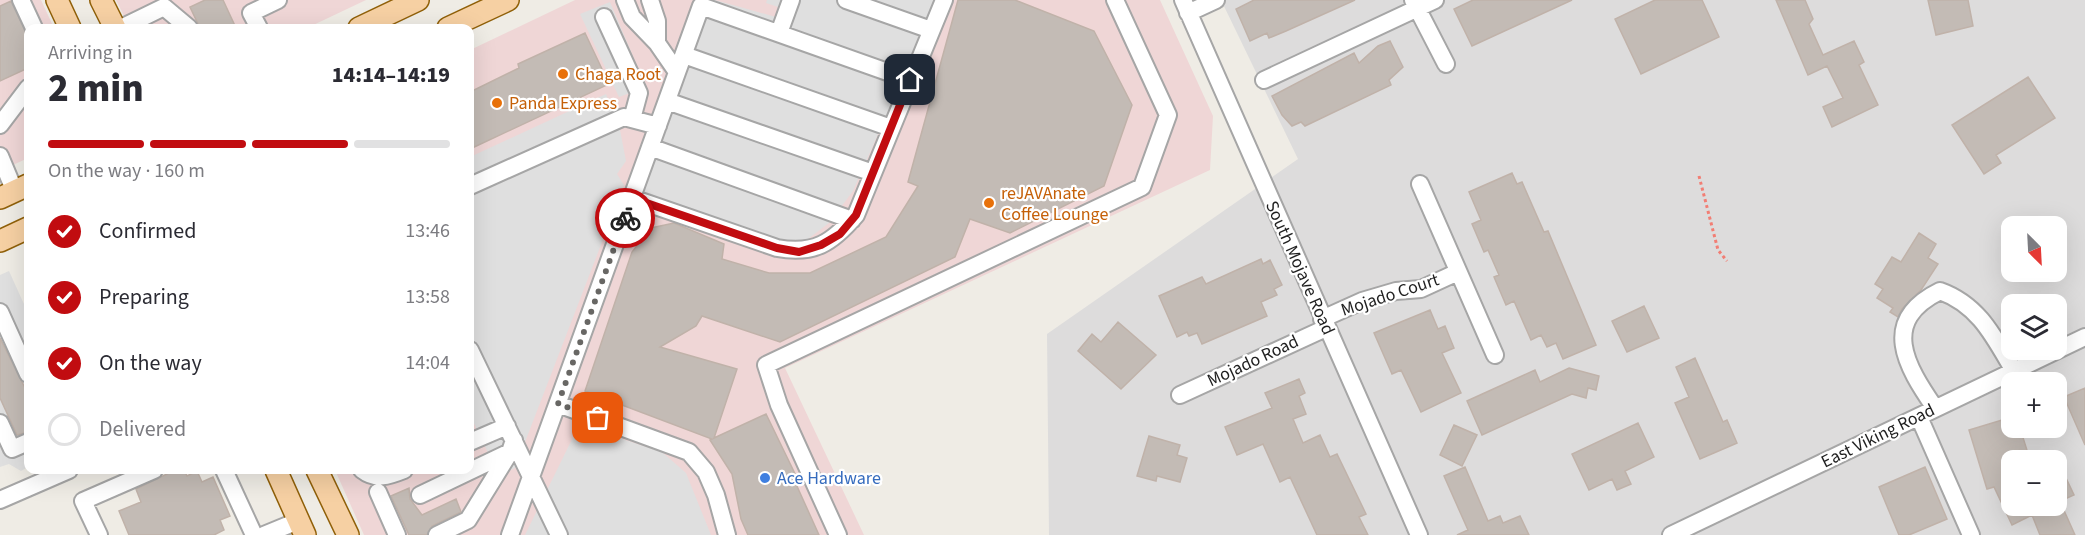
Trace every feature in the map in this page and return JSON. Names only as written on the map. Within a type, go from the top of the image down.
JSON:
[{"type":"main road","points":[[57,0],[68,24]]},
{"type":"main road","points":[[101,0],[113,24]]},
{"type":"main road","points":[[365,24],[390,6],[418,0]]},
{"type":"main road","points":[[455,24],[485,6],[508,0]]},
{"type":"main road","points":[[0,241],[24,230]]},
{"type":"main road","points":[[278,474],[302,528]]},
{"type":"main road","points":[[319,474],[348,535]]},
{"type":"street","points":[[21,0],[32,24]]},
{"type":"street","points":[[255,24],[251,13],[278,0]]},
{"type":"street","points":[[625,0],[632,17],[657,43],[677,72]]},
{"type":"street","points":[[650,0],[657,21],[657,43]]},
{"type":"street","points":[[779,33],[791,0]]},
{"type":"street","points":[[846,0],[932,30]]},
{"type":"street","points":[[632,198],[777,248],[799,252],[821,245],[840,234],[852,220],[873,173],[944,0]]},
{"type":"street","points":[[838,535],[779,405],[765,365],[1142,187],[1168,115],[1115,0]]},
{"type":"street","points":[[1185,6],[1216,0]]},
{"type":"street","points":[[1264,80],[1415,4],[1435,0]]},
{"type":"street","points":[[1415,4],[1446,64]]},
{"type":"street","points":[[510,535],[701,6],[910,80]]},
{"type":"street","name":"South Mojave Road","points":[[1185,6],[1419,535]]},
{"type":"street","points":[[129,24],[164,7],[184,24]]},
{"type":"street","points":[[604,17],[639,93],[632,119]]},
{"type":"street","points":[[684,54],[891,128]]},
{"type":"street","points":[[0,124],[24,93]]},
{"type":"street","points":[[667,100],[873,173]]},
{"type":"street","points":[[474,184],[624,117],[658,126]]},
{"type":"street","points":[[650,147],[852,220]]},
{"type":"street","points":[[0,156],[14,192]]},
{"type":"street","name":"Mojado Court","points":[[1420,184],[1495,355]]},
{"type":"street","name":"Mojado Court","points":[[1324,323],[1362,301],[1396,291],[1420,288],[1458,272]]},
{"type":"street","points":[[1935,408],[1909,366],[1902,331],[1908,317],[1924,299],[1940,291],[1959,298],[1987,324],[2014,371]]},
{"type":"street","points":[[0,312],[24,365]]},
{"type":"street","name":"Mojado Road","points":[[1180,395],[1324,323]]},
{"type":"street","name":"East Viking Road","points":[[1671,535],[2085,337]]},
{"type":"street","points":[[474,359],[510,439],[532,478],[559,535]]},
{"type":"street","points":[[558,404],[689,452],[706,472],[716,495],[727,535]]},
{"type":"street","points":[[1918,417],[1971,535]]},
{"type":"street","points":[[0,423],[12,449],[24,444]]},
{"type":"street","points":[[474,442],[510,439]]},
{"type":"street","points":[[474,461],[510,439]]},
{"type":"street","points":[[437,535],[468,520],[510,439]]},
{"type":"street","points":[[0,500],[60,474]]},
{"type":"street","points":[[99,535],[83,501],[145,474]]},
{"type":"street","points":[[226,474],[254,535]]},
{"type":"street","points":[[367,474],[385,477],[393,474]]},
{"type":"street","points":[[420,495],[454,474]]},
{"type":"street","points":[[378,492],[397,535]]},
{"type":"street","points":[[264,535],[302,528]]},
{"type":"path","points":[[1699,176],[1718,250],[1727,261]]},
{"type":"shaded area","points":[[0,0],[41,0],[52,24],[24,24],[24,160],[0,171]]},
{"type":"shaded area","points":[[116,0],[366,0],[315,24],[128,24]]},
{"type":"shaded area","points":[[575,0],[1160,0],[1213,116],[1210,170],[785,368],[864,535],[364,535],[337,474],[474,474],[474,48]]},
{"type":"shaded area","points":[[698,0],[715,0],[776,17],[778,7],[766,3],[767,0],[937,0],[853,191],[829,223],[804,242],[764,239],[633,196]]},
{"type":"shaded area","points":[[1221,0],[2085,0],[2085,535],[1049,535],[1047,334],[1298,159]]},
{"type":"shaded area","points":[[610,2],[646,87],[619,97],[580,14]]},
{"type":"shaded area","points":[[606,94],[620,130],[626,161],[617,174],[624,185],[515,468],[499,476],[474,423],[474,155]]},
{"type":"shaded area","points":[[9,271],[24,304],[24,469],[21,471],[9,464],[0,467],[0,275]]},
{"type":"shaded area","points":[[579,425],[662,452],[686,473],[711,535],[525,535]]},
{"type":"building","points":[[205,0],[223,0],[234,24],[198,24],[190,7]]},
{"type":"building","name":"reJAVAnate Coffee Lounge","points":[[958,0],[1015,0],[1094,31],[1132,105],[1104,186],[1010,233],[970,219],[955,257],[780,342],[702,316],[696,326],[660,347],[737,369],[714,438],[766,414],[799,482],[796,484],[819,535],[748,535],[741,519],[732,474],[710,440],[712,439],[585,391],[632,252],[651,228],[674,223],[724,244],[722,259],[769,273],[810,273],[886,237],[918,186],[908,182]]},
{"type":"building","points":[[1254,0],[1355,0],[1269,38],[1267,33],[1250,41],[1236,9]]},
{"type":"building","points":[[1473,0],[1572,0],[1472,46],[1454,9]]},
{"type":"building","points":[[1655,0],[1702,0],[1719,37],[1641,74],[1615,19]]},
{"type":"building","points":[[1776,0],[1805,0],[1813,19],[1809,24],[1823,55],[1854,41],[1864,62],[1859,65],[1878,105],[1832,127],[1823,107],[1843,98],[1827,66],[1808,75]]},
{"type":"building","points":[[1928,0],[1968,0],[1973,26],[1936,35]]},
{"type":"building","points":[[11,1],[24,29],[24,70],[0,81],[0,6]]},
{"type":"building","points":[[585,33],[609,84],[474,147],[474,90],[519,68],[518,64]]},
{"type":"building","points":[[1390,41],[1403,67],[1389,80],[1391,85],[1305,126],[1301,122],[1292,126],[1282,115],[1272,96],[1354,53],[1359,63],[1378,46]]},
{"type":"building","points":[[2028,77],[2055,118],[1996,155],[2001,163],[1984,174],[1952,125]]},
{"type":"building","points":[[1512,173],[1517,184],[1522,182],[1544,232],[1548,231],[1596,345],[1563,359],[1556,343],[1547,347],[1541,335],[1531,340],[1514,301],[1506,305],[1494,277],[1499,275],[1488,250],[1484,252],[1472,224],[1481,220],[1469,192]]},
{"type":"building","points":[[1919,233],[1936,244],[1928,258],[1938,264],[1921,290],[1902,309],[1898,317],[1890,312],[1893,308],[1877,298],[1883,289],[1875,284],[1892,257],[1901,262]]},
{"type":"building","points":[[1261,259],[1263,264],[1270,260],[1282,285],[1274,289],[1277,295],[1261,302],[1267,316],[1202,344],[1197,333],[1189,336],[1187,332],[1177,337],[1159,296],[1202,277],[1206,284]]},
{"type":"building","points":[[1644,306],[1659,338],[1627,352],[1612,321]]},
{"type":"building","points":[[1430,310],[1438,329],[1445,326],[1454,348],[1442,353],[1461,393],[1421,412],[1401,370],[1392,374],[1374,333]]},
{"type":"building","points":[[1118,322],[1156,355],[1121,389],[1078,351],[1092,334],[1101,342]]},
{"type":"building","points":[[0,338],[24,386],[24,433],[17,435],[0,398]]},
{"type":"building","points":[[1695,358],[1723,422],[1727,420],[1737,443],[1700,459],[1675,403],[1689,397],[1676,367]]},
{"type":"building","points":[[1569,368],[1599,376],[1596,390],[1588,388],[1586,398],[1572,394],[1482,435],[1467,401],[1535,370],[1540,382]]},
{"type":"building","points":[[1299,379],[1305,393],[1299,396],[1306,414],[1293,419],[1303,443],[1320,435],[1330,457],[1337,454],[1366,514],[1359,517],[1368,535],[1317,535],[1290,477],[1280,482],[1263,444],[1237,455],[1225,427],[1272,408],[1265,393]]},
{"type":"building","points":[[2085,388],[2085,445],[2067,404],[2067,396]]},
{"type":"building","points":[[2001,420],[2001,438],[2023,438],[2027,450],[2001,450],[2001,502],[1994,487],[1987,489],[1969,430]]},
{"type":"building","points":[[1638,423],[1654,457],[1625,471],[1631,484],[1617,490],[1612,479],[1589,490],[1572,454]]},
{"type":"building","points":[[1454,425],[1477,435],[1462,466],[1440,455]]},
{"type":"building","points":[[1149,436],[1180,445],[1177,455],[1187,458],[1180,482],[1157,476],[1156,481],[1137,476]]},
{"type":"building","points":[[1465,467],[1488,521],[1500,516],[1503,523],[1520,516],[1529,535],[1457,535],[1468,530],[1444,476]]},
{"type":"building","points":[[1925,467],[1947,519],[1909,535],[1899,535],[1879,487]]},
{"type":"building","points":[[167,474],[186,474],[187,476],[198,474],[202,482],[213,477],[230,516],[220,520],[224,530],[214,535],[129,535],[119,511],[141,502],[136,489]]},
{"type":"building","points":[[2067,480],[2074,495],[2067,498]]},
{"type":"building","points":[[409,488],[410,499],[422,515],[456,499],[461,512],[432,526],[427,535],[409,535],[391,496]]},
{"type":"building","points":[[2008,516],[2030,516],[2012,525]]},
{"type":"building","points":[[2032,516],[2066,516],[2075,535],[2040,535]]},
{"type":"way so far","points":[[598,418],[558,404],[625,218]]},
{"type":"place","name":"Chaga Root","points":[[563,74]]},
{"type":"place","name":"Panda Express","points":[[497,103]]},
{"type":"place","name":"reJAVAnate Coffee Lounge","points":[[989,203]]},
{"type":"place","name":"Ace Hardware","points":[[765,478]]},
{"type":"route","points":[[625,218],[632,198],[777,248],[799,252],[821,245],[840,234],[856,215],[910,80]]}]
